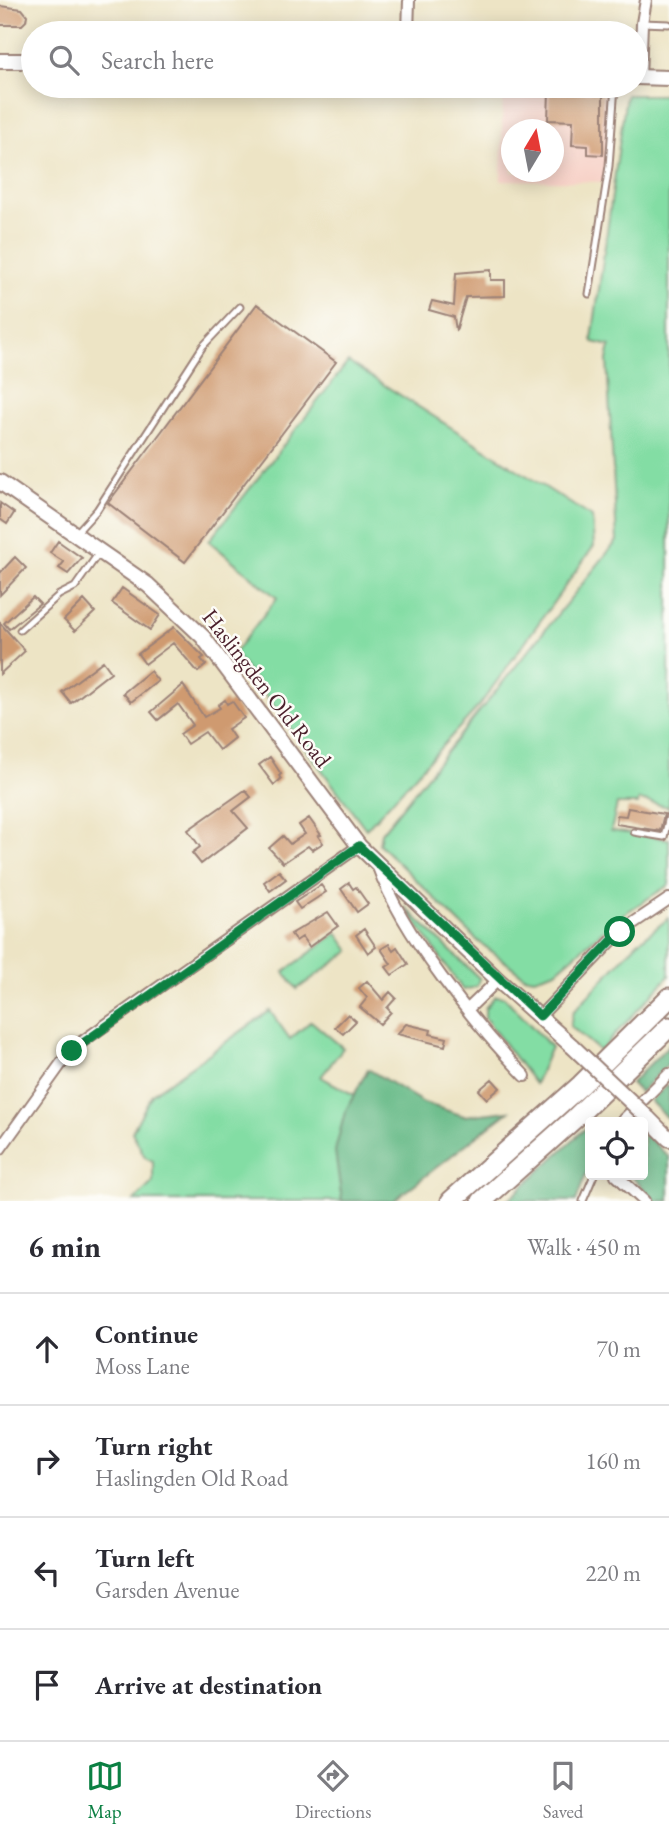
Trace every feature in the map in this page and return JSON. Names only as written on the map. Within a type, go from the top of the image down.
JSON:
[{"type":"highway","points":[[451,1201],[581,1085],[669,998]]},
{"type":"highway","points":[[482,1201],[574,1119],[669,1027]]},
{"type":"main road","points":[[0,61],[21,61]]},
{"type":"main road","points":[[648,77],[669,78]]},
{"type":"main road","name":"Haslingden Old Road","points":[[0,482],[148,585],[204,637],[359,846],[378,867],[669,1139]]},
{"type":"street","points":[[408,21],[409,0]]},
{"type":"street","points":[[642,21],[646,0]]},
{"type":"street","points":[[0,1149],[64,1061],[83,1041],[359,846]]},
{"type":"street","name":"Haslingden Old Road","points":[[378,867],[390,900],[468,1009],[525,1076]]},
{"type":"street","points":[[540,1016],[620,932],[669,899]]},
{"type":"street","points":[[468,1009],[498,980]]},
{"type":"street","points":[[626,1117],[669,1074]]},
{"type":"street","points":[[621,1180],[644,1201]]},
{"type":"lane","points":[[648,23],[669,24]]},
{"type":"lane","points":[[589,294],[609,166],[614,98]]},
{"type":"lane","points":[[75,534],[97,510],[203,346],[240,307]]},
{"type":"lane","points":[[20,630],[59,595],[75,587],[99,551]]},
{"type":"lane","points":[[634,832],[664,837],[669,816]]},
{"type":"lane","points":[[583,1201],[592,1180]]},
{"type":"shaded area","points":[[503,98],[609,98],[606,182],[564,181],[564,119],[502,119]]},
{"type":"green space","points":[[669,95],[669,807],[639,800],[638,804],[617,804],[611,831],[669,839],[669,885],[619,917],[556,971],[534,978],[524,976],[478,941],[379,844],[381,833],[617,541],[607,360],[610,346],[593,342],[626,98]]},
{"type":"green space","points":[[348,362],[592,517],[594,546],[479,706],[366,829],[234,653],[277,598],[209,541]]},
{"type":"green space","points":[[405,907],[480,979],[476,987],[463,990]]},
{"type":"green space","points":[[669,918],[669,976],[600,1051],[570,1026],[573,1012],[637,943]]},
{"type":"green space","points":[[337,933],[350,951],[297,989],[284,972]]},
{"type":"green space","points":[[495,996],[504,997],[551,1047],[535,1084],[485,1018],[485,1008]]},
{"type":"green space","points":[[270,1011],[290,1039],[311,1021],[343,1048],[321,1077],[354,1095],[339,1135],[338,1172],[342,1201],[134,1201],[153,1182],[153,1161],[145,1157],[132,1132],[152,1094]]},
{"type":"green space","points":[[669,1045],[669,1063],[640,1092],[631,1083]]},
{"type":"green space","points":[[368,1069],[424,1103],[464,1116],[509,1111],[393,1201],[342,1201],[335,1151],[345,1112]]},
{"type":"green space","points":[[669,1084],[669,1120],[650,1101]]},
{"type":"green space","points":[[585,1129],[585,1177],[576,1201],[507,1201]]},
{"type":"green space","points":[[648,1138],[669,1157],[669,1201],[656,1201],[635,1180],[648,1180]]},
{"type":"building","points":[[0,6],[22,9],[27,15],[26,21],[21,21],[21,25],[0,25]]},
{"type":"building","points":[[549,98],[603,98],[603,155],[588,154],[588,146],[572,145],[573,121],[548,119]]},
{"type":"building","points":[[491,270],[491,280],[505,280],[505,296],[466,297],[456,331],[454,317],[429,310],[432,301],[454,306],[456,273]]},
{"type":"building","points":[[257,304],[336,362],[185,562],[108,503]]},
{"type":"building","points":[[0,503],[14,513],[7,524],[0,519]]},
{"type":"building","points":[[58,541],[82,558],[68,574],[59,568],[64,562],[50,553]]},
{"type":"building","points":[[15,557],[26,568],[0,595],[0,573]]},
{"type":"building","points":[[122,588],[160,615],[150,630],[112,603]]},
{"type":"building","points":[[33,597],[40,604],[9,629],[4,623]]},
{"type":"building","points":[[84,600],[95,612],[75,631],[64,620]]},
{"type":"building","points":[[0,623],[25,651],[0,674]]},
{"type":"building","points":[[174,627],[204,657],[201,659],[206,665],[198,672],[173,643],[145,664],[138,654]]},
{"type":"building","points":[[103,661],[111,672],[71,703],[62,692]]},
{"type":"building","points":[[150,671],[158,681],[131,702],[123,693]]},
{"type":"building","points":[[183,685],[204,717],[220,708],[218,705],[225,700],[227,704],[232,701],[244,718],[228,729],[234,738],[219,750],[205,732],[187,744],[180,734],[193,725],[178,704],[158,720],[151,712]]},
{"type":"building","points":[[270,757],[281,774],[281,779],[274,785],[259,765]]},
{"type":"building","points":[[245,790],[251,797],[233,811],[248,828],[201,864],[192,853],[200,847],[188,830]]},
{"type":"building","points":[[628,808],[664,814],[660,831],[616,824],[617,815],[626,816]]},
{"type":"building","points":[[309,818],[321,835],[318,836],[323,843],[312,850],[308,846],[283,863],[269,848],[283,836],[290,844],[305,834],[299,825]]},
{"type":"building","points":[[279,871],[286,879],[270,891],[264,882]]},
{"type":"building","points":[[349,883],[353,889],[356,887],[368,904],[357,912],[341,889]]},
{"type":"building","points":[[321,885],[326,892],[300,909],[295,902]]},
{"type":"building","points":[[328,912],[338,926],[309,947],[302,937],[296,941],[291,934]]},
{"type":"building","points":[[364,929],[376,947],[368,953],[356,935]]},
{"type":"building","points":[[389,944],[393,950],[397,947],[408,964],[392,975],[386,967],[391,964],[381,949]]},
{"type":"building","points":[[367,981],[383,1000],[390,992],[396,998],[387,1008],[391,1012],[380,1024],[360,1007],[367,998],[359,988]]},
{"type":"building","points":[[348,1014],[356,1021],[343,1034],[335,1027]]},
{"type":"building","points":[[406,1024],[431,1030],[430,1034],[447,1038],[445,1046],[397,1034]]},
{"type":"building","points":[[492,1079],[500,1088],[487,1099],[479,1090]]},
{"type":"route","points":[[72,1051],[359,846],[498,980],[540,1016],[620,932]]}]
